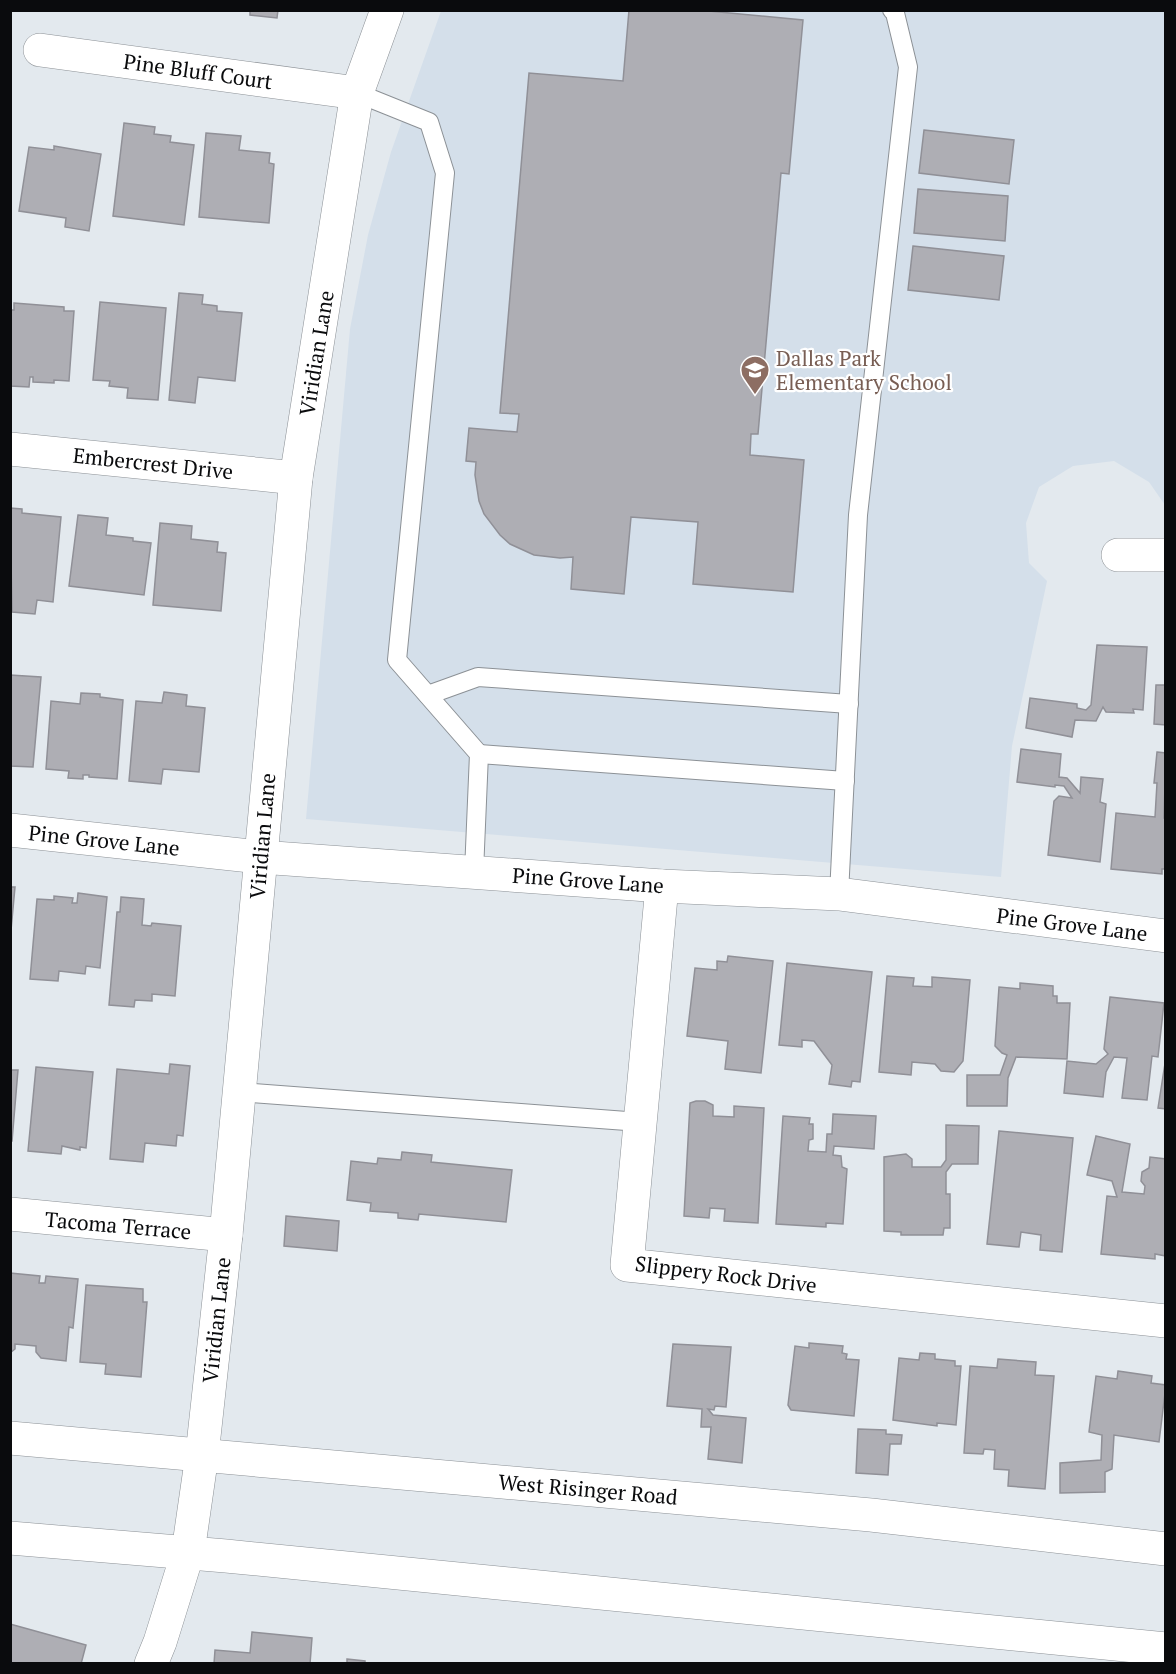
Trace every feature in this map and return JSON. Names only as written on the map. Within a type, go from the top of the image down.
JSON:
[{"type":"street","name":"Viridian Lane","points":[[151,1664],[188,1552],[201,1455],[226,1234],[296,478],[357,93],[387,10]]},
{"type":"street","name":"Pine Bluff Court","points":[[40,50],[357,93]]},
{"type":"street","name":"Embercrest Drive","points":[[10,449],[296,478]]},
{"type":"street","points":[[1118,555],[1166,555]]},
{"type":"street","name":"Pine Grove Lane","points":[[10,830],[260,857],[662,886],[839,894],[1166,936]]},
{"type":"street","name":"Slippery Rock Drive","points":[[662,886],[627,1266],[1166,1321]]},
{"type":"street","name":"Tacoma Terrace","points":[[10,1215],[226,1234]]},
{"type":"street","name":"West Risinger Road","points":[[10,1438],[859,1514],[1166,1549]]},
{"type":"street","points":[[10,1538],[188,1552],[1166,1648]]},
{"type":"lane","points":[[839,894],[858,515],[908,67],[895,13],[892,10]]},
{"type":"lane","points":[[357,93],[429,122],[445,173],[397,660],[479,754],[474,872]]},
{"type":"lane","points":[[428,695],[478,678],[849,704]]},
{"type":"lane","points":[[479,754],[845,781]]},
{"type":"lane","points":[[239,1092],[640,1122]]},
{"type":"shaded area","name":"Dallas Park Elementary School","points":[[441,11],[1165,11],[1165,505],[1149,482],[1114,461],[1073,466],[1039,487],[1026,523],[1029,563],[1047,581],[1012,746],[1001,877],[306,819],[350,329],[368,235],[391,152]]},
{"type":"building","points":[[250,10],[278,10],[277,18],[250,15]]},
{"type":"building","points":[[629,10],[698,10],[803,20],[789,174],[781,173],[758,434],[751,434],[750,455],[804,460],[793,592],[693,584],[698,522],[631,517],[624,594],[571,589],[573,557],[534,555],[510,544],[484,514],[479,501],[475,475],[476,462],[466,461],[469,428],[517,432],[519,414],[500,413],[529,73],[623,81]]},
{"type":"building","points":[[124,123],[155,127],[154,134],[171,136],[170,142],[194,145],[184,225],[113,216]]},
{"type":"building","points":[[924,130],[1014,140],[1009,184],[919,173]]},
{"type":"building","points":[[206,133],[241,136],[239,150],[270,153],[269,163],[274,164],[269,223],[199,217]]},
{"type":"building","points":[[54,146],[101,154],[89,231],[65,227],[66,218],[19,211],[29,147],[54,150]]},
{"type":"building","points":[[918,189],[1008,196],[1005,241],[914,233]]},
{"type":"building","points":[[913,246],[1004,256],[999,300],[908,290]]},
{"type":"building","points":[[179,293],[203,295],[202,304],[217,306],[217,311],[242,313],[235,381],[198,377],[195,403],[169,400]]},
{"type":"building","points":[[100,302],[166,308],[158,400],[127,398],[128,388],[109,386],[110,381],[93,380]]},
{"type":"building","points":[[14,303],[64,307],[64,311],[74,311],[69,381],[33,382],[33,377],[30,377],[29,387],[10,386],[10,310],[14,310]]},
{"type":"building","points":[[10,508],[22,509],[22,513],[61,517],[53,602],[37,600],[35,614],[12,612]]},
{"type":"building","points":[[78,515],[108,518],[106,535],[151,543],[144,595],[69,586]]},
{"type":"building","points":[[160,523],[192,526],[191,539],[218,542],[217,552],[226,553],[221,611],[153,605]]},
{"type":"building","points":[[1097,645],[1147,647],[1143,710],[1133,709],[1134,713],[1106,712],[1103,707],[1096,721],[1075,720],[1072,737],[1026,728],[1030,698],[1077,704],[1077,708],[1086,710],[1091,705]]},
{"type":"building","points":[[10,675],[41,677],[33,767],[10,766]]},
{"type":"building","points":[[1156,685],[1166,685],[1166,725],[1154,724]]},
{"type":"building","points":[[164,692],[187,695],[186,706],[205,708],[199,772],[163,769],[161,784],[129,781],[136,701],[162,703]]},
{"type":"building","points":[[81,693],[100,694],[100,697],[123,700],[117,779],[89,777],[89,775],[83,775],[83,779],[68,778],[69,771],[46,769],[51,701],[80,704]]},
{"type":"building","points":[[1021,749],[1061,754],[1059,777],[1067,778],[1080,793],[1081,777],[1103,779],[1100,802],[1106,804],[1100,862],[1048,855],[1054,801],[1059,796],[1072,798],[1064,786],[1017,782]]},
{"type":"building","points":[[1157,752],[1166,753],[1164,818],[1166,818],[1166,869],[1162,869],[1162,874],[1111,869],[1116,813],[1155,817],[1157,783],[1154,783]]},
{"type":"building","points":[[10,887],[15,887],[10,941]]},
{"type":"building","points":[[78,893],[107,897],[100,968],[86,966],[85,974],[59,971],[58,981],[30,979],[37,899],[54,900],[54,896],[73,898],[72,903],[77,903]]},
{"type":"building","points":[[121,897],[144,899],[142,925],[151,926],[152,923],[181,926],[175,996],[152,994],[152,1001],[135,1000],[134,1007],[109,1005],[117,912],[120,912]]},
{"type":"building","points":[[728,956],[773,961],[761,1073],[725,1069],[728,1041],[687,1036],[695,968],[717,970],[717,961],[727,962]]},
{"type":"building","points":[[787,963],[872,972],[860,1082],[852,1081],[851,1087],[829,1084],[832,1065],[814,1041],[802,1040],[802,1047],[779,1045]]},
{"type":"building","points":[[887,976],[914,978],[913,986],[932,987],[932,977],[970,980],[963,1061],[954,1072],[941,1071],[935,1064],[912,1062],[911,1075],[879,1072]]},
{"type":"building","points":[[1020,983],[1053,986],[1053,996],[1057,996],[1057,1003],[1070,1003],[1067,1059],[1016,1057],[1008,1078],[1007,1106],[967,1106],[967,1075],[1000,1075],[1007,1055],[995,1046],[999,987],[1020,989]]},
{"type":"building","points":[[1110,997],[1164,1003],[1158,1057],[1152,1056],[1147,1100],[1122,1098],[1127,1058],[1114,1057],[1106,1072],[1103,1097],[1064,1093],[1067,1061],[1096,1064],[1108,1054],[1104,1049]]},
{"type":"building","points":[[1166,1057],[1166,1109],[1158,1108]]},
{"type":"building","points":[[170,1064],[190,1066],[183,1136],[177,1135],[176,1146],[145,1143],[143,1162],[110,1159],[117,1069],[169,1074]]},
{"type":"building","points":[[36,1067],[93,1072],[86,1148],[80,1147],[80,1150],[62,1146],[61,1154],[28,1151]]},
{"type":"building","points":[[10,1070],[18,1070],[12,1141],[10,1141]]},
{"type":"building","points":[[705,1101],[713,1105],[713,1116],[734,1117],[734,1106],[764,1108],[758,1223],[724,1221],[725,1209],[710,1208],[709,1218],[684,1216],[690,1103]]},
{"type":"building","points":[[833,1114],[876,1116],[874,1149],[834,1146],[833,1155],[841,1156],[842,1167],[847,1169],[843,1224],[826,1223],[826,1227],[776,1224],[783,1116],[810,1118],[809,1124],[813,1124],[813,1139],[809,1140],[808,1151],[826,1152],[827,1134],[832,1134]]},
{"type":"building","points":[[946,1125],[979,1126],[978,1164],[952,1164],[946,1172],[946,1194],[950,1194],[950,1228],[944,1228],[943,1235],[901,1235],[901,1232],[884,1231],[884,1157],[906,1154],[912,1159],[912,1167],[941,1167],[946,1160]]},
{"type":"building","points":[[999,1131],[1073,1138],[1062,1252],[1040,1250],[1041,1235],[1021,1232],[1019,1247],[987,1244]]},
{"type":"building","points":[[1096,1136],[1130,1144],[1122,1192],[1144,1194],[1145,1186],[1141,1181],[1142,1172],[1149,1168],[1150,1157],[1166,1159],[1166,1256],[1155,1254],[1155,1259],[1101,1254],[1107,1196],[1117,1197],[1112,1181],[1087,1175]]},
{"type":"building","points":[[402,1152],[432,1155],[431,1162],[512,1170],[506,1222],[419,1214],[418,1220],[398,1218],[398,1213],[370,1211],[371,1203],[347,1200],[351,1161],[377,1164],[378,1158],[401,1160]]},
{"type":"building","points":[[286,1216],[339,1221],[337,1251],[284,1246]]},
{"type":"building","points":[[10,1273],[40,1276],[39,1283],[45,1283],[46,1276],[78,1279],[73,1328],[69,1327],[66,1361],[41,1358],[36,1352],[36,1346],[15,1344],[15,1349],[10,1353]]},
{"type":"building","points":[[86,1285],[143,1289],[143,1302],[147,1302],[141,1377],[105,1374],[106,1364],[80,1362]]},
{"type":"building","points":[[809,1343],[843,1346],[842,1353],[847,1354],[846,1359],[859,1360],[854,1416],[791,1410],[788,1405],[795,1346],[809,1348]]},
{"type":"building","points":[[673,1344],[731,1347],[726,1407],[715,1406],[714,1410],[708,1409],[713,1415],[746,1418],[742,1463],[708,1459],[711,1427],[701,1427],[702,1409],[667,1406]]},
{"type":"building","points":[[920,1353],[935,1354],[935,1359],[955,1361],[955,1366],[961,1366],[956,1425],[937,1423],[937,1426],[893,1420],[899,1358],[919,1360]]},
{"type":"building","points":[[998,1359],[1036,1362],[1035,1375],[1054,1376],[1045,1489],[1008,1486],[1009,1470],[994,1469],[995,1450],[984,1449],[983,1454],[964,1453],[970,1366],[997,1368]]},
{"type":"building","points":[[1118,1371],[1152,1376],[1151,1383],[1166,1385],[1159,1442],[1114,1435],[1112,1469],[1105,1472],[1105,1492],[1060,1493],[1060,1463],[1101,1460],[1102,1435],[1089,1432],[1096,1376],[1117,1379]]},
{"type":"building","points":[[858,1429],[886,1430],[886,1434],[902,1435],[901,1444],[890,1444],[888,1475],[856,1473]]},
{"type":"building","points":[[10,1624],[86,1645],[81,1664],[10,1664]]},
{"type":"building","points":[[252,1632],[312,1638],[310,1664],[214,1664],[215,1650],[250,1653]]},
{"type":"building","points":[[347,1659],[365,1661],[365,1664],[347,1664]]},
{"type":"place","name":"Dallas Park Elementary School","points":[[755,396]]}]
